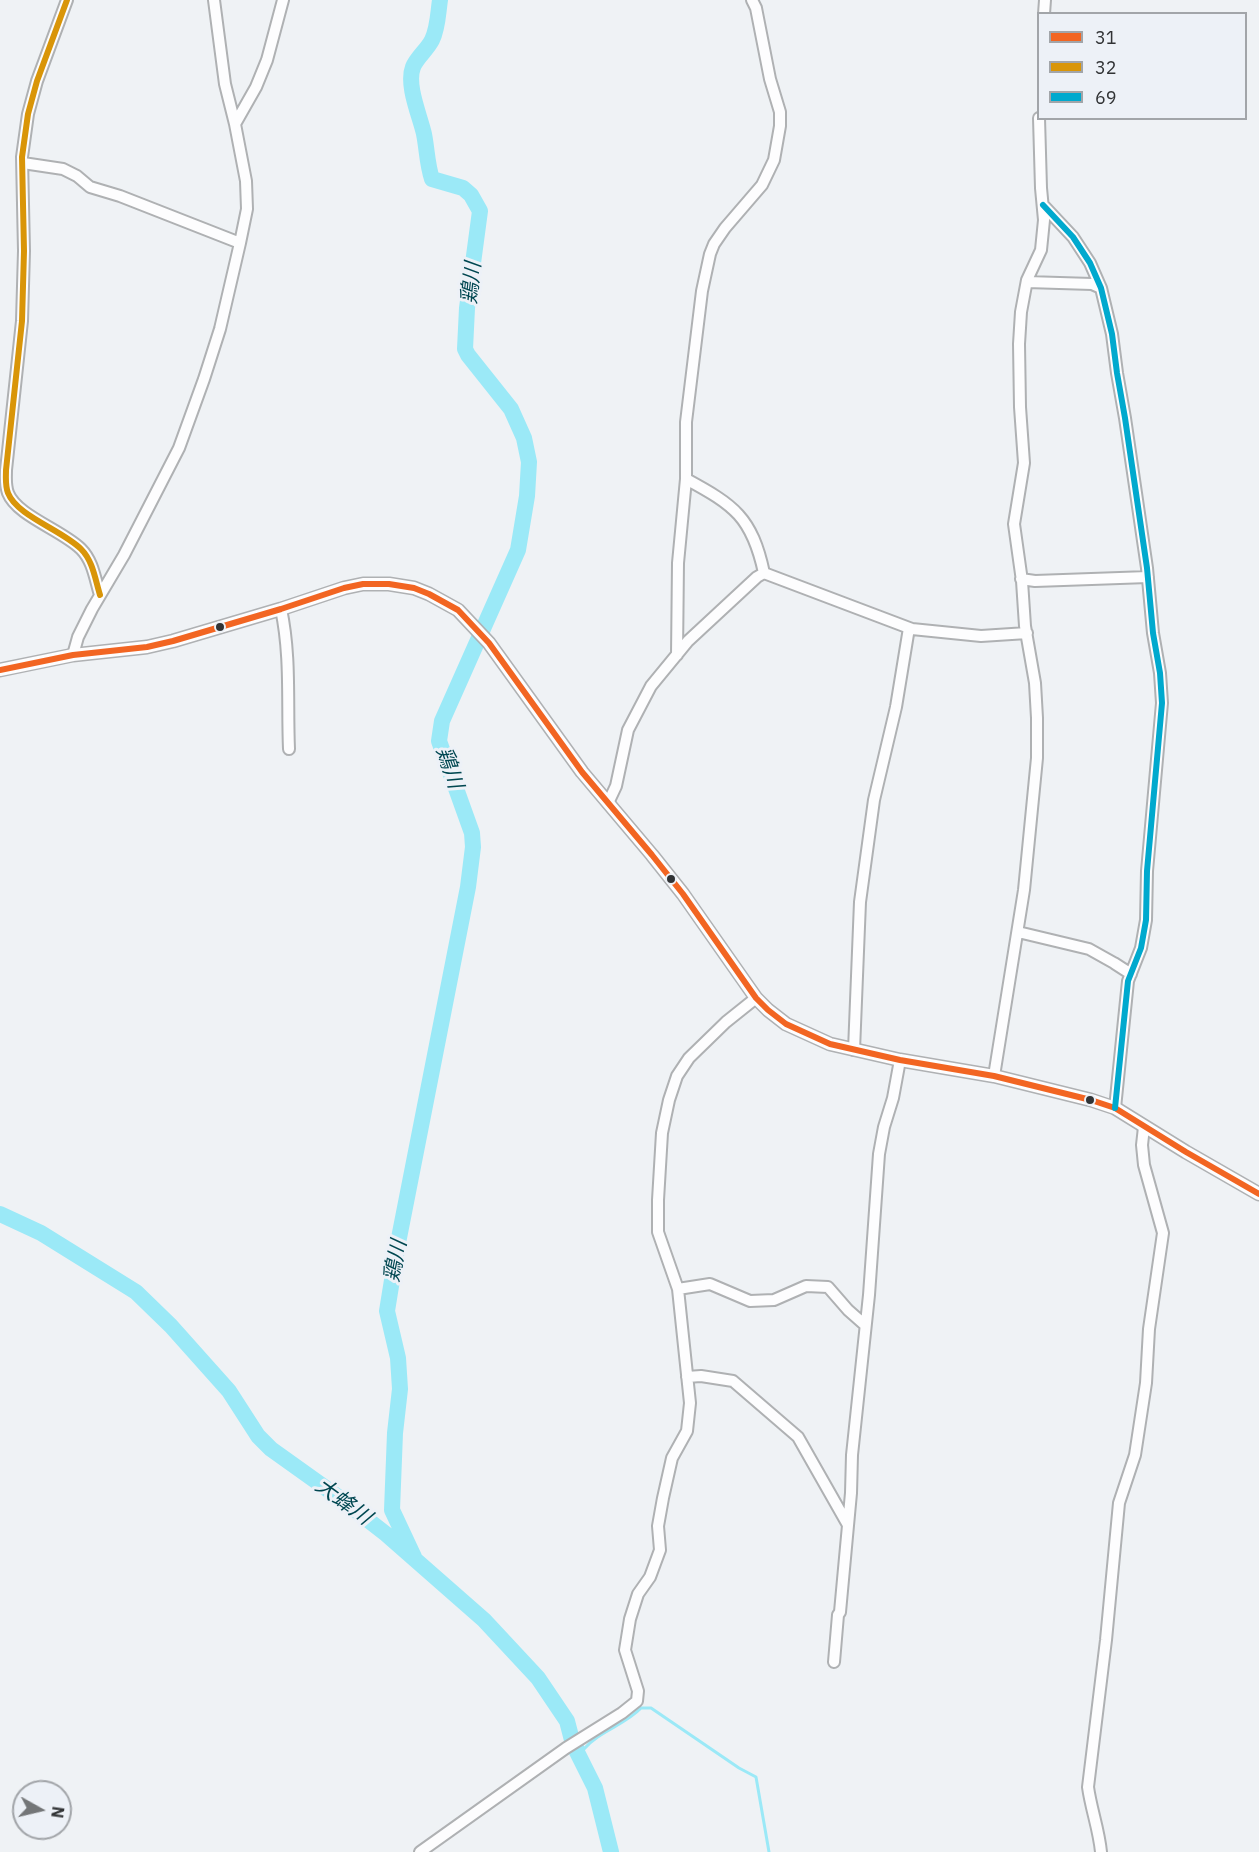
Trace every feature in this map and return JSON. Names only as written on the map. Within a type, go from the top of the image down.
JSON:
[{"type":"main road","points":[[0,670],[73,655],[173,642],[363,584],[389,584],[414,588],[443,600],[458,610],[489,643],[576,764],[683,894],[756,998],[786,1024],[830,1044],[900,1060],[994,1076],[1115,1108],[1259,1194]]},
{"type":"street","points":[[67,0],[37,81],[28,114],[22,157],[24,251],[22,321],[6,486],[14,502],[82,549],[90,561],[100,595]]},
{"type":"street","points":[[73,655],[78,637],[179,448],[220,329],[240,243],[247,209],[246,181],[225,84],[214,0]]},
{"type":"street","points":[[235,124],[256,87],[267,60],[284,0]]},
{"type":"street","points":[[677,655],[678,563],[686,479],[686,422],[702,291],[714,244],[762,185],[774,160],[780,126],[780,112],[770,78],[756,8],[752,0]]},
{"type":"street","points":[[994,1076],[1012,957],[1018,932],[1037,758],[1035,682],[1014,524],[1024,463],[1020,407],[1021,312],[1027,282],[1041,250],[1044,220],[1039,120]]},
{"type":"street","points":[[22,163],[63,169],[77,176],[90,187],[120,196],[240,243]]},
{"type":"street","points":[[1043,205],[1072,237],[1090,263],[1101,288],[1112,334],[1160,673],[1162,703],[1147,871],[1146,920],[1141,948],[1128,981],[1115,1108]]},
{"type":"street","points":[[1027,282],[1092,284],[1101,288]]},
{"type":"street","points":[[686,479],[715,495],[739,513],[760,553],[764,573]]},
{"type":"street","points":[[764,573],[909,628],[981,636],[1027,633]]},
{"type":"street","points":[[608,803],[616,786],[628,730],[651,686],[688,640],[712,616],[764,573]]},
{"type":"street","points":[[1021,579],[1035,581],[1148,577]]},
{"type":"street","points":[[281,609],[288,659],[288,749]]},
{"type":"street","points":[[854,1050],[860,902],[874,800],[896,707],[909,628]]},
{"type":"street","points":[[1018,932],[1089,949],[1131,974]]},
{"type":"street","points":[[420,1852],[566,1748],[637,1701],[638,1691],[625,1650],[630,1619],[638,1594],[650,1577],[660,1551],[658,1526],[672,1458],[687,1431],[690,1403],[678,1289],[658,1232],[662,1133],[677,1076],[689,1058],[726,1022],[756,998]]},
{"type":"street","points":[[834,1662],[845,1571],[852,1455],[869,1295],[879,1154],[900,1060]]},
{"type":"street","points":[[1101,1852],[1088,1786],[1106,1640],[1119,1503],[1135,1455],[1146,1383],[1149,1329],[1163,1233],[1144,1165],[1142,1145],[1144,1127]]},
{"type":"street","points":[[678,1289],[710,1284],[750,1300],[774,1300],[806,1286],[828,1287],[865,1325]]},
{"type":"street","points":[[687,1377],[701,1376],[733,1381],[798,1437],[848,1525]]},
{"type":"waterway","name":"鶏川","points":[[414,1557],[392,1510],[395,1433],[400,1389],[398,1358],[387,1311],[398,1243],[468,887],[473,847],[472,833],[439,741],[442,721],[518,550],[527,496],[529,462],[524,438],[511,409],[465,349],[467,308],[480,211],[471,195],[463,188],[432,179],[424,134],[412,91],[413,67],[434,35],[440,0]]},
{"type":"waterway","name":"大蜂川","points":[[0,1214],[41,1233],[136,1292],[171,1326],[229,1391],[258,1436],[271,1449],[386,1534],[484,1620],[538,1678],[567,1721],[573,1744],[595,1788],[611,1852]]},
{"type":"waterway","points":[[580,1742],[584,1749],[597,1737],[641,1708],[651,1708],[739,1768],[756,1777],[769,1852]]},
{"type":"waterway","name":"大蜂川","points":[[567,1721],[577,1737]]},
{"type":"transit line","name":"32","points":[[67,0],[37,81],[28,114],[22,157],[24,251],[22,321],[6,487],[13,501],[21,509],[81,549],[93,570],[100,595]]},
{"type":"transit line","name":"69","points":[[1043,205],[1073,237],[1090,263],[1101,288],[1112,334],[1125,418],[1160,673],[1162,703],[1147,871],[1146,920],[1141,948],[1128,981],[1115,1108]]},
{"type":"transit line","name":"31","points":[[0,670],[73,655],[147,647],[173,641],[363,584],[389,584],[414,588],[429,594],[458,610],[489,643],[582,772],[683,894],[756,998],[786,1024],[830,1044],[900,1060],[994,1076],[1115,1108],[1259,1194]]}]
